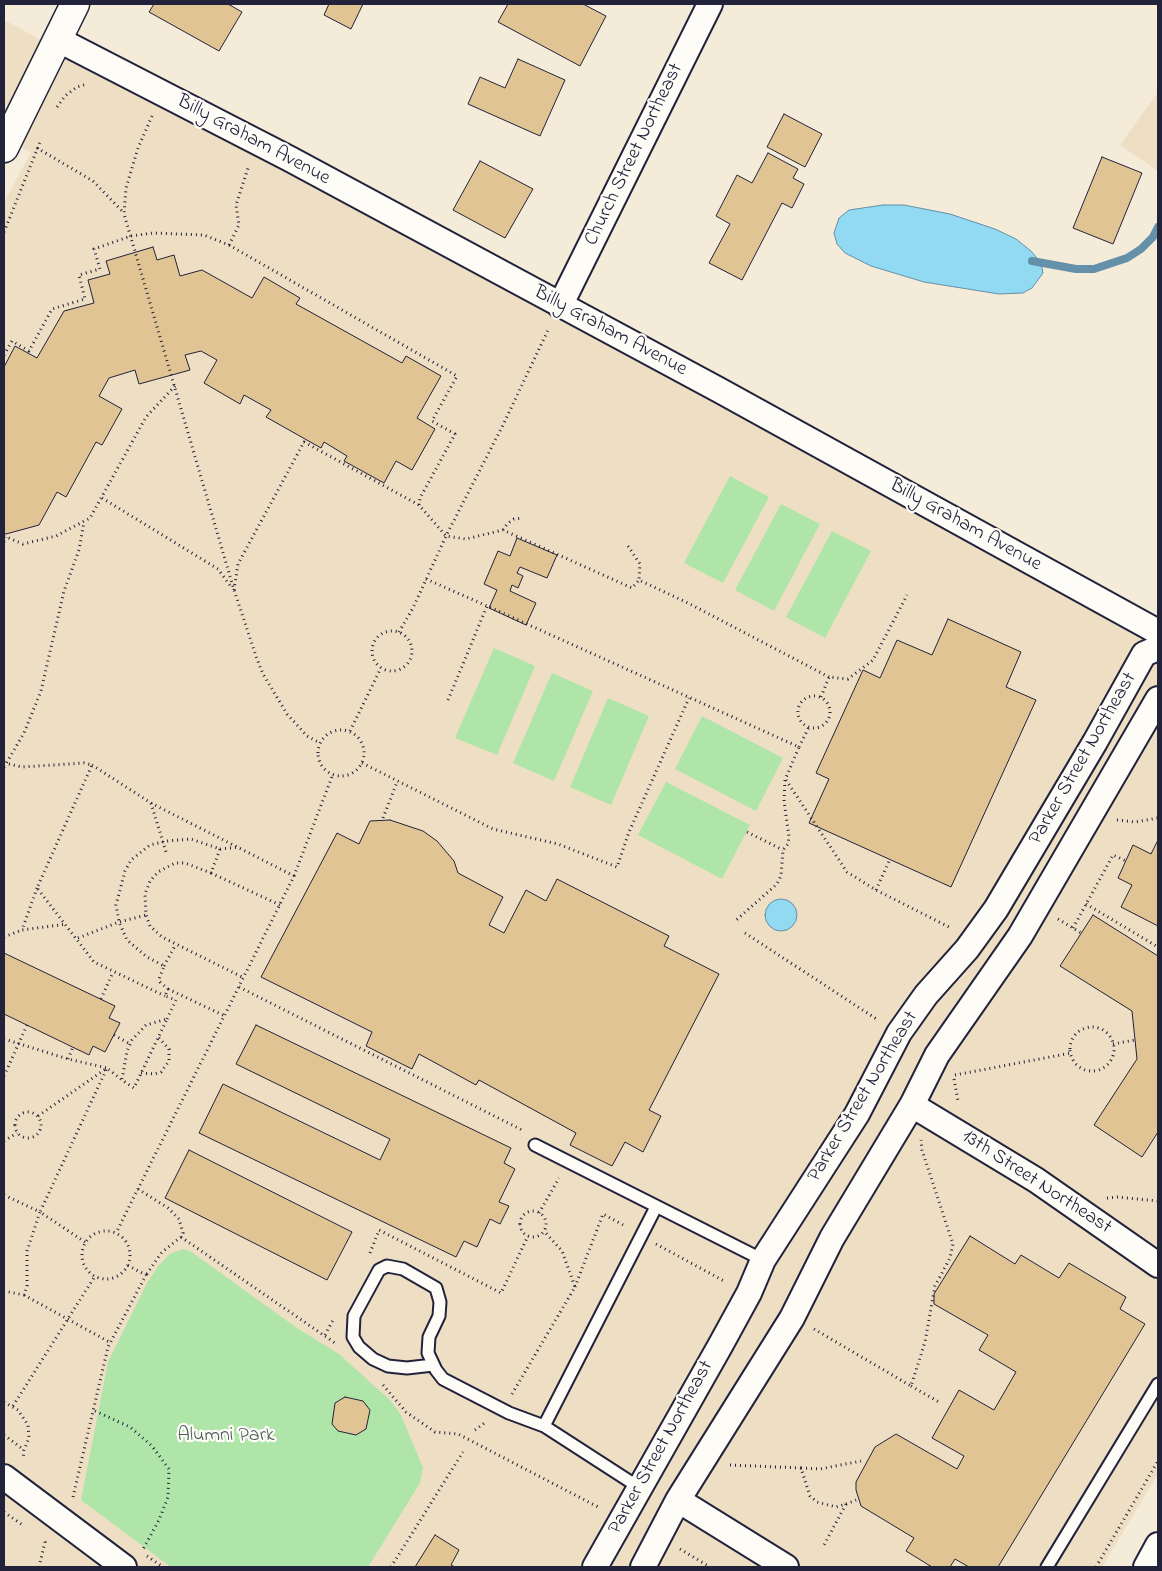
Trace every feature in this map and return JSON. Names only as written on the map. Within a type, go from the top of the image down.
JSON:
[{"type":"main road","points":[[4,148],[75,4]]},
{"type":"street","name":"Church Street Northeast","points":[[556,314],[710,4]]},
{"type":"street","name":"Billy Graham Avenue","points":[[58,39],[298,164],[556,314],[719,390],[1158,632]]},
{"type":"street","name":"Parker Street Northeast","points":[[595,1567],[736,1316],[763,1260],[857,1114],[898,1033],[926,995],[967,949],[996,909],[1095,742],[1144,654],[1158,648]]},
{"type":"street","name":"Parker Street Northeast","points":[[643,1567],[678,1500],[792,1318],[832,1238],[912,1105],[937,1055],[1020,936],[1158,699]]},
{"type":"street","name":"13th Street Northeast","points":[[912,1105],[1036,1180],[1158,1265]]},
{"type":"street","points":[[4,1477],[124,1567]]},
{"type":"street","points":[[678,1500],[786,1567]]},
{"type":"street","points":[[1146,1567],[1158,1545]]},
{"type":"lane","points":[[535,1145],[763,1260]]},
{"type":"lane","points":[[544,1426],[656,1207]]},
{"type":"lane","points":[[433,1365],[407,1368],[388,1366],[373,1359],[359,1347],[353,1337],[354,1316],[379,1270],[387,1266],[403,1269],[436,1288],[440,1302],[439,1316],[430,1337],[428,1353],[433,1365],[448,1383],[544,1426],[640,1488]]},
{"type":"lane","points":[[1047,1567],[1158,1384]]},
{"type":"path","points":[[53,112],[65,96],[77,88],[92,82]]},
{"type":"path","points":[[156,109],[138,148],[126,188],[124,214],[234,590],[263,674],[287,714],[307,736],[320,743]]},
{"type":"path","points":[[4,232],[41,139]]},
{"type":"path","points":[[37,148],[93,181],[124,214]]},
{"type":"path","points":[[229,245],[240,226],[236,206],[251,162],[244,158]]},
{"type":"path","points":[[4,354],[12,341],[29,351],[52,309],[84,299],[79,275],[100,270],[94,249],[131,236],[153,233],[190,234],[211,237],[229,245],[457,376],[432,421],[456,434],[420,498],[419,505]]},
{"type":"path","points":[[399,632],[503,426],[556,314]]},
{"type":"path","points":[[4,542],[5,536],[22,544],[56,536],[90,518],[146,417],[175,386]]},
{"type":"path","points":[[234,590],[238,564],[304,442],[419,505],[446,536],[466,540],[503,530],[632,588],[639,580],[640,564],[628,546]]},
{"type":"path","points":[[102,498],[218,569],[234,590]]},
{"type":"path","points":[[503,530],[514,519],[523,518]]},
{"type":"path","points":[[4,767],[24,732],[40,691],[64,591],[77,556],[84,522]]},
{"type":"path","points":[[426,579],[799,748]]},
{"type":"path","points":[[639,580],[688,602],[829,677],[848,679],[874,660],[907,594]]},
{"type":"path","points":[[448,700],[488,606]]},
{"type":"path","points":[[399,632],[410,643],[412,656],[409,663],[398,671],[381,668],[372,654],[375,642],[384,634],[399,632]]},
{"type":"path","points":[[350,731],[381,668]]},
{"type":"path","points":[[821,697],[829,677]]},
{"type":"path","points":[[810,696],[821,697],[829,705],[830,716],[824,725],[809,727],[804,725],[798,716],[799,706],[801,702],[810,696]]},
{"type":"path","points":[[362,764],[492,830],[558,844],[617,867],[629,832],[689,698]]},
{"type":"path","points":[[734,922],[777,884],[781,876],[783,850],[788,844],[789,837],[784,801],[785,780],[809,727]]},
{"type":"path","points":[[333,731],[350,731],[363,745],[362,764],[349,774],[333,774],[326,770],[318,756],[320,743],[326,735],[333,731]]},
{"type":"path","points":[[5,763],[22,767],[84,763],[92,765],[151,803],[294,876]]},
{"type":"path","points":[[22,930],[37,888],[92,765]]},
{"type":"path","points":[[116,1233],[294,876],[333,774]]},
{"type":"path","points":[[785,780],[847,872],[876,890],[959,932]]},
{"type":"path","points":[[384,818],[398,782]]},
{"type":"path","points":[[151,803],[166,852]]},
{"type":"path","points":[[1116,820],[1135,822],[1158,818]]},
{"type":"path","points":[[747,832],[783,850]]},
{"type":"path","points":[[164,966],[135,948],[125,935],[119,922],[116,905],[125,871],[131,860],[140,852],[163,842],[191,839],[220,849],[240,847]]},
{"type":"path","points":[[211,873],[220,849]]},
{"type":"path","points":[[1073,928],[1113,855],[1126,861]]},
{"type":"path","points":[[876,890],[890,860]]},
{"type":"path","points":[[244,978],[154,931],[146,915],[144,901],[148,886],[154,876],[164,868],[175,863],[185,863],[280,904]]},
{"type":"path","points":[[4,1039],[68,1059],[107,1068],[134,1088],[176,1000],[112,972],[94,962],[78,938],[37,888]]},
{"type":"path","points":[[1086,904],[1158,947]]},
{"type":"path","points":[[78,938],[119,922],[146,915]]},
{"type":"path","points":[[1051,915],[1081,933]]},
{"type":"path","points":[[4,937],[22,930],[67,924]]},
{"type":"path","points":[[745,933],[883,1024]]},
{"type":"path","points":[[176,944],[159,979],[161,986],[225,1016]]},
{"type":"path","points":[[100,999],[112,972]]},
{"type":"path","points":[[239,987],[536,1137],[535,1145]]},
{"type":"path","points":[[164,996],[168,989]]},
{"type":"path","points":[[122,1080],[127,1051],[140,1030],[146,1025],[168,1019]]},
{"type":"path","points":[[4,1076],[27,1025]]},
{"type":"path","points":[[1087,1028],[1101,1029],[1111,1038],[1113,1044],[1114,1051],[1108,1063],[1096,1070],[1081,1067],[1076,1063],[1071,1053],[1072,1042],[1075,1036],[1087,1028]]},
{"type":"path","points":[[114,1035],[130,1044]]},
{"type":"path","points":[[141,1073],[154,1074],[161,1072],[168,1061],[169,1049],[158,1037]]},
{"type":"path","points":[[1113,1044],[1135,1040]]},
{"type":"path","points":[[68,1059],[73,1047]]},
{"type":"path","points":[[954,1075],[1071,1053]]},
{"type":"path","points":[[38,1116],[107,1068]]},
{"type":"path","points":[[24,1295],[27,1286],[27,1251],[40,1212],[107,1068]]},
{"type":"path","points":[[26,1112],[38,1116],[41,1124],[36,1136],[24,1138],[16,1133],[14,1124],[18,1115],[26,1112]]},
{"type":"path","points":[[911,1386],[925,1342],[935,1286],[950,1258],[953,1244],[922,1150],[920,1130]]},
{"type":"path","points":[[4,1141],[16,1133]]},
{"type":"path","points":[[540,1213],[568,1162]]},
{"type":"path","points":[[66,1495],[72,1500],[95,1411],[103,1364],[111,1342],[146,1275],[162,1252],[181,1237],[182,1232],[178,1219],[168,1208],[138,1189]]},
{"type":"path","points":[[4,1195],[40,1212],[85,1242]]},
{"type":"path","points":[[1100,1198],[1118,1197],[1158,1201]]},
{"type":"path","points":[[532,1211],[540,1213],[545,1219],[544,1231],[539,1236],[532,1237],[524,1234],[520,1227],[524,1215],[532,1211]]},
{"type":"path","points":[[475,1430],[503,1409],[575,1287],[603,1214],[724,1281]]},
{"type":"path","points":[[100,1231],[116,1233],[128,1245],[130,1253],[127,1265],[119,1275],[112,1278],[104,1279],[95,1276],[85,1268],[82,1260],[81,1253],[85,1242],[93,1234],[100,1231]]},
{"type":"path","points":[[544,1231],[562,1250],[575,1287]]},
{"type":"path","points":[[181,1237],[325,1335],[338,1346]]},
{"type":"path","points":[[127,1265],[146,1275]]},
{"type":"path","points":[[13,1406],[66,1319],[95,1276]]},
{"type":"path","points":[[4,1290],[24,1295],[111,1342]]},
{"type":"path","points":[[807,1325],[939,1402]]},
{"type":"path","points":[[378,1381],[406,1412],[436,1432],[458,1434],[602,1509]]},
{"type":"path","points":[[4,1402],[13,1406],[25,1419],[30,1432],[24,1450],[24,1463]]},
{"type":"path","points":[[95,1411],[130,1427],[152,1446],[169,1469],[168,1497],[159,1520],[142,1552]]},
{"type":"path","points":[[4,1435],[24,1450]]},
{"type":"path","points":[[391,1567],[462,1452]]},
{"type":"path","points":[[727,1466],[820,1469],[861,1461]]},
{"type":"path","points":[[1096,1567],[1158,1461]]},
{"type":"path","points":[[801,1468],[810,1496],[817,1502],[836,1507],[856,1500]]},
{"type":"path","points":[[824,1545],[846,1504]]},
{"type":"path","points":[[4,1512],[31,1532]]},
{"type":"path","points":[[38,1537],[45,1542],[39,1567]]},
{"type":"path","points":[[134,1546],[163,1567]]},
{"type":"path","points":[[675,1546],[710,1567]]},
{"type":"shaded area","points":[[4,20],[1158,635],[1158,1474],[1102,1567],[4,1567],[4,203],[31,152],[4,139]]},
{"type":"shaded area","points":[[1158,92],[1158,171],[1120,145]]},
{"type":"green space","points":[[730,476],[769,497],[723,583],[684,563]]},
{"type":"green space","points":[[781,504],[820,524],[774,611],[735,590]]},
{"type":"green space","points":[[832,531],[871,551],[825,638],[786,617]]},
{"type":"green space","points":[[494,648],[535,666],[497,755],[455,738]]},
{"type":"green space","points":[[552,673],[593,691],[554,781],[513,763]]},
{"type":"green space","points":[[608,698],[649,716],[611,805],[570,787]]},
{"type":"green space","points":[[702,716],[783,758],[756,811],[675,769]]},
{"type":"green space","points":[[666,782],[750,825],[722,879],[638,835]]},
{"type":"green space","name":"Alumni Park","points":[[183,1249],[190,1251],[297,1328],[339,1354],[390,1400],[401,1415],[423,1468],[420,1483],[368,1567],[171,1567],[81,1500],[108,1362],[146,1285],[159,1265],[170,1254]]},
{"type":"water","points":[[883,205],[904,205],[950,214],[995,229],[1016,239],[1031,251],[1041,263],[1043,273],[1032,288],[1023,293],[999,294],[924,282],[871,266],[845,253],[837,244],[834,233],[839,218],[849,210]]},
{"type":"water","points":[[781,899],[792,904],[797,915],[792,926],[781,931],[770,926],[765,915],[770,904]]},
{"type":"building","points":[[154,4],[228,4],[242,12],[219,51],[149,12]]},
{"type":"building","points":[[329,4],[363,4],[351,29],[324,15]]},
{"type":"building","points":[[508,4],[583,4],[606,16],[580,66],[498,22]]},
{"type":"building","points":[[518,59],[565,80],[540,136],[468,104],[480,77],[505,88]]},
{"type":"building","points":[[784,114],[822,134],[805,167],[767,147]]},
{"type":"building","points":[[768,153],[798,169],[793,178],[804,184],[792,208],[782,203],[742,280],[709,263],[730,224],[716,216],[737,175],[752,183]]},
{"type":"building","points":[[1102,157],[1142,173],[1113,244],[1073,228]]},
{"type":"building","points":[[480,161],[533,189],[505,238],[453,210]]},
{"type":"building","points":[[153,247],[157,260],[174,255],[180,276],[202,270],[252,298],[264,277],[300,298],[296,304],[402,363],[406,356],[441,376],[417,418],[435,429],[412,470],[396,461],[384,483],[344,461],[347,456],[324,442],[321,448],[266,417],[271,410],[244,395],[240,404],[204,383],[217,360],[201,351],[185,355],[190,370],[139,384],[135,370],[109,378],[99,396],[122,409],[102,445],[96,442],[66,497],[57,492],[39,525],[4,533],[4,367],[15,346],[37,358],[64,311],[94,303],[88,280],[110,274],[106,261]]},
{"type":"building","points":[[517,538],[557,555],[547,578],[520,567],[517,573],[523,576],[518,588],[512,585],[510,591],[536,603],[526,625],[489,608],[497,590],[484,584],[498,551],[510,556]]},
{"type":"building","points":[[948,619],[1021,652],[1006,687],[1036,700],[951,887],[809,823],[829,779],[816,773],[863,670],[880,678],[897,640],[932,655]]},
{"type":"building","points":[[390,820],[423,831],[437,841],[454,861],[458,873],[503,897],[489,925],[504,933],[526,890],[546,901],[557,879],[669,936],[664,946],[719,974],[649,1110],[661,1116],[643,1152],[625,1142],[612,1166],[570,1145],[576,1133],[479,1080],[476,1085],[419,1054],[412,1069],[366,1046],[372,1032],[261,977],[337,833],[359,844],[370,821]]},
{"type":"building","points":[[1158,840],[1158,926],[1121,907],[1132,885],[1118,878],[1133,845],[1151,854]]},
{"type":"building","points":[[1093,915],[1158,956],[1158,1132],[1142,1157],[1094,1125],[1137,1059],[1132,1011],[1060,966]]},
{"type":"building","points":[[4,953],[115,1006],[109,1018],[120,1023],[105,1052],[93,1046],[89,1055],[4,1014]]},
{"type":"building","points":[[256,1025],[511,1148],[504,1163],[515,1169],[499,1202],[509,1206],[500,1224],[490,1219],[477,1247],[464,1241],[456,1257],[199,1133],[223,1084],[380,1160],[390,1139],[236,1064]]},
{"type":"building","points":[[189,1150],[352,1232],[327,1280],[165,1198]]},
{"type":"building","points":[[970,1236],[1015,1264],[1021,1255],[1059,1278],[1069,1263],[1126,1297],[1120,1309],[1145,1324],[998,1567],[969,1567],[955,1559],[950,1567],[932,1567],[906,1551],[914,1538],[861,1506],[856,1490],[856,1482],[875,1447],[896,1434],[957,1469],[964,1456],[932,1438],[959,1390],[994,1410],[1016,1372],[979,1350],[988,1335],[934,1304],[934,1294]]},
{"type":"building","points":[[345,1397],[363,1401],[370,1410],[366,1429],[356,1435],[338,1431],[332,1424],[335,1403]]},
{"type":"building","points":[[435,1535],[459,1550],[451,1565],[455,1567],[415,1567]]},
{"type":"waterway","points":[[1032,261],[1076,269],[1094,269],[1127,258],[1141,249],[1153,237],[1158,227]]}]
